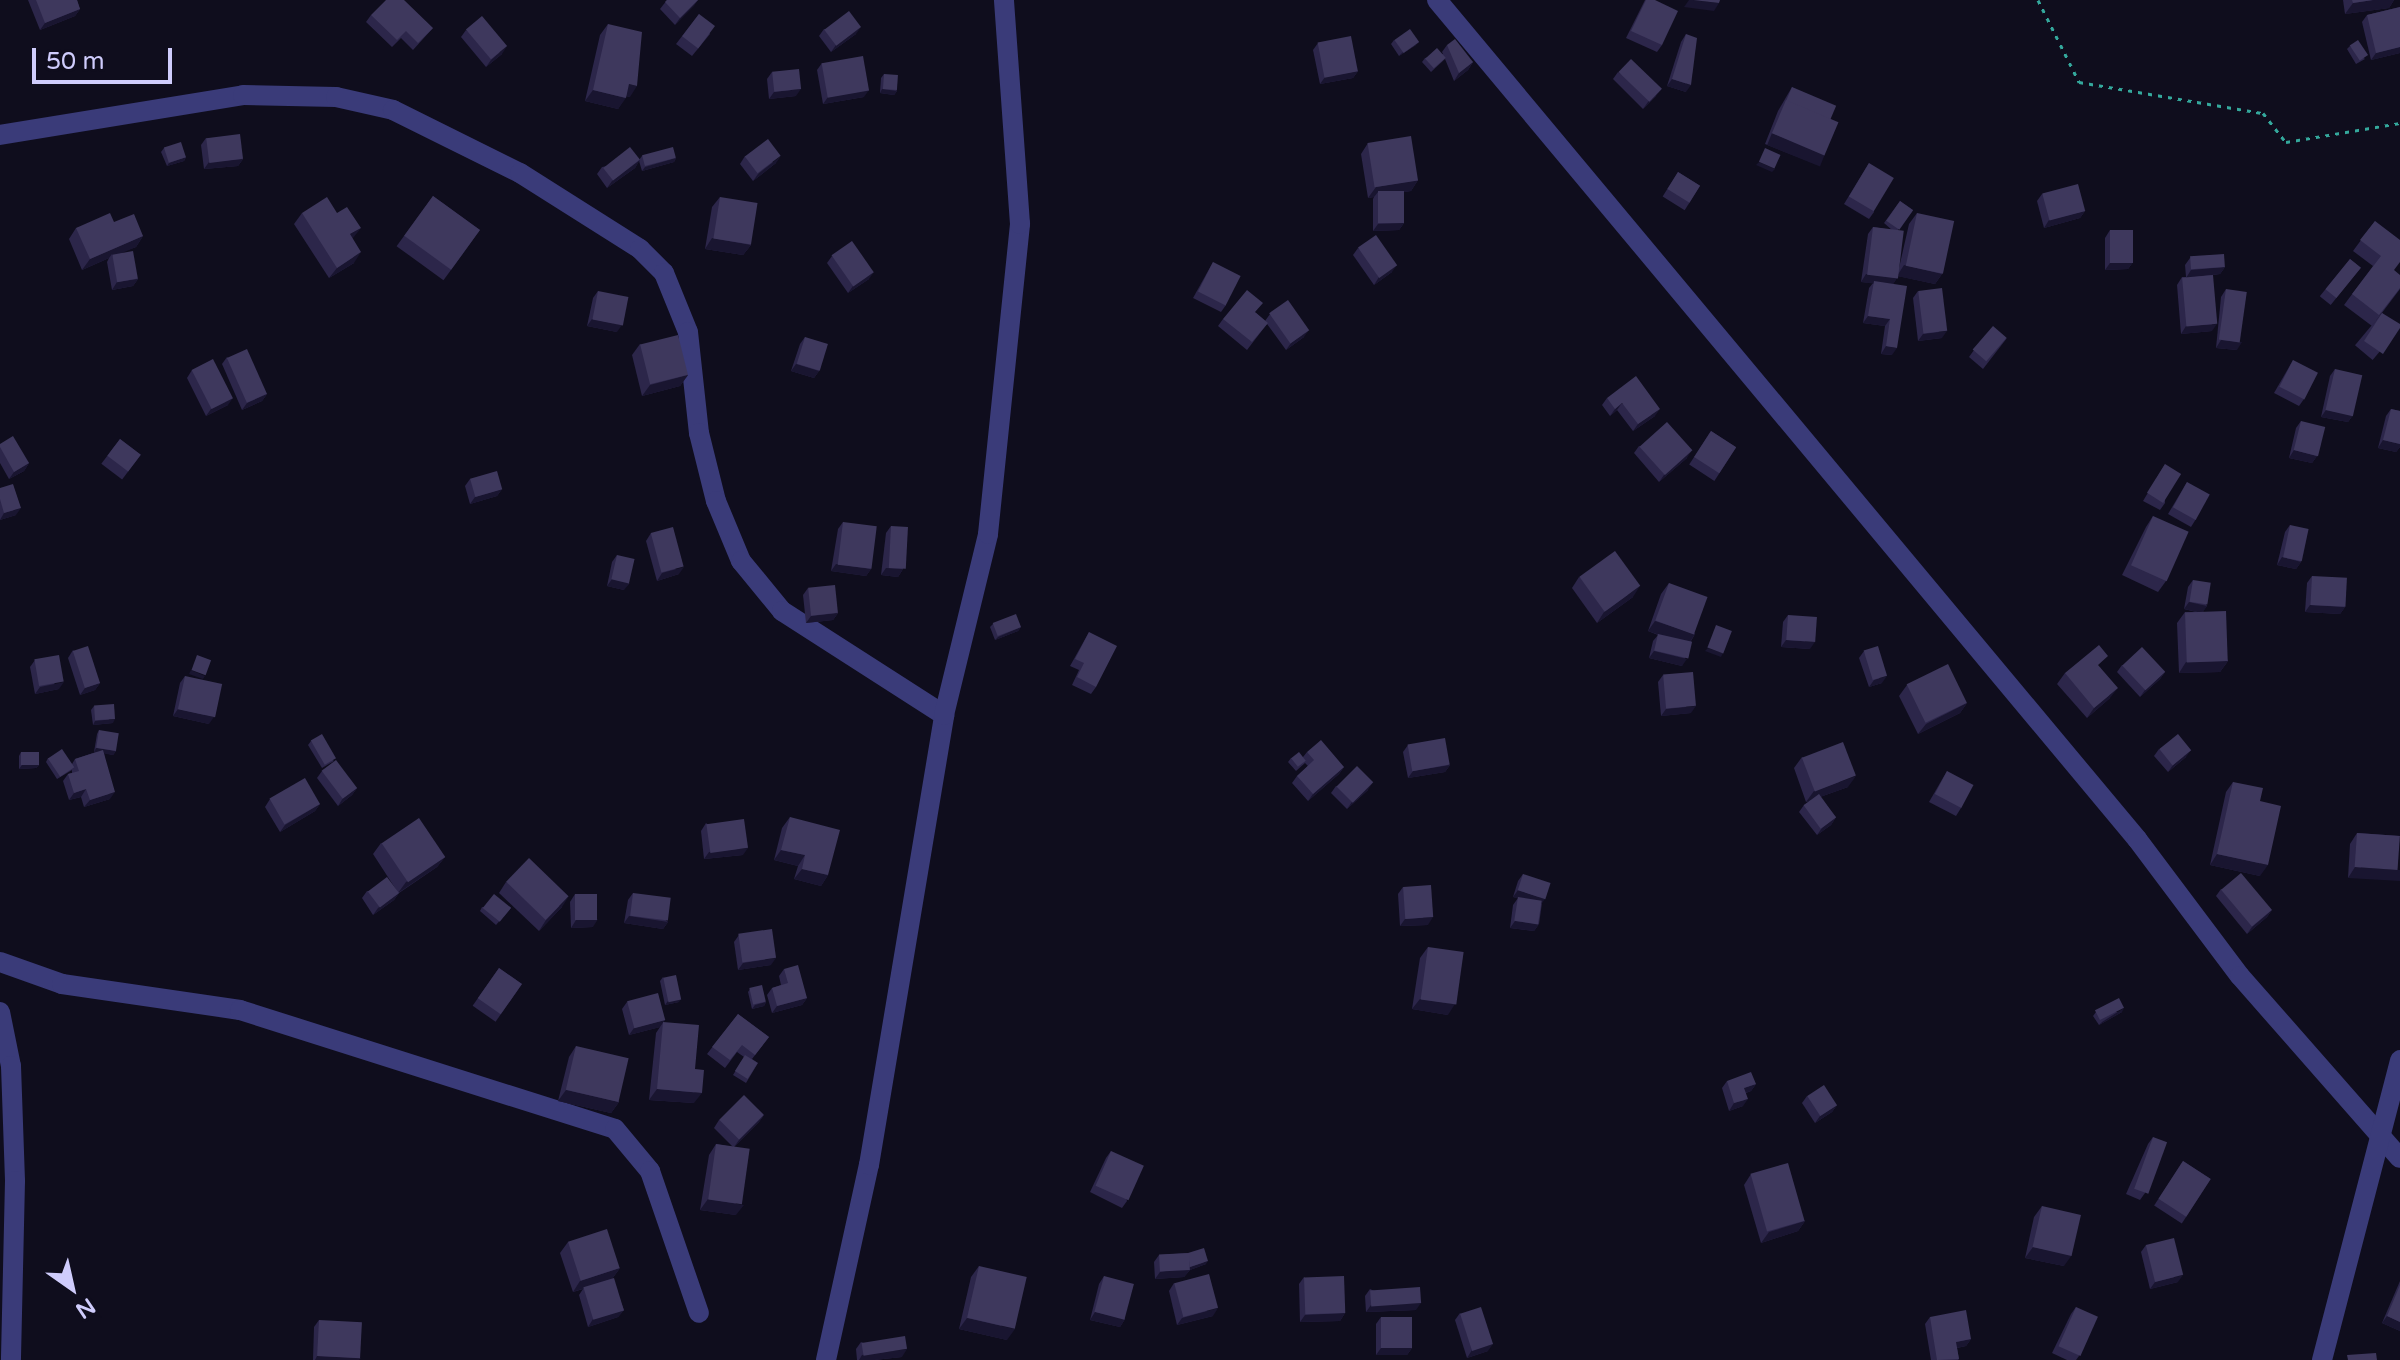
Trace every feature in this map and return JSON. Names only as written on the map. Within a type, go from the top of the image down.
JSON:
[{"type":"street","points":[[826,1360],[869,1165],[944,715],[988,534],[1020,224],[1004,0]]},
{"type":"street","points":[[1437,0],[2137,839],[2240,976],[2400,1158]]},
{"type":"street","points":[[0,135],[243,95],[336,97],[393,110],[520,173],[640,249],[664,273],[688,332],[699,433],[716,501],[741,561],[782,611],[944,715]]},
{"type":"street","points":[[0,962],[62,984],[240,1010],[615,1129],[650,1171],[699,1313]]},
{"type":"street","points":[[0,1012],[11,1066],[15,1181],[11,1360]]},
{"type":"street","points":[[2322,1360],[2400,1060]]},
{"type":"path","points":[[2038,0],[2079,82],[2263,113],[2286,142],[2400,123]]},
{"type":"building","points":[[36,0],[77,0],[80,9],[45,23]]},
{"type":"building","points":[[386,0],[404,0],[433,28],[418,43],[406,31],[397,40],[371,15]]},
{"type":"building","points":[[698,0],[680,18],[665,2]]},
{"type":"building","points":[[1646,0],[1655,0],[1678,11],[1662,45],[1631,31]]},
{"type":"building","points":[[1693,0],[1720,0],[1719,3]]},
{"type":"building","points":[[2400,7],[2400,47],[2376,53],[2367,15]]},
{"type":"building","points":[[849,11],[861,27],[836,46],[824,30]]},
{"type":"building","points":[[699,14],[715,26],[698,48],[682,36]]},
{"type":"building","points":[[482,16],[507,46],[491,59],[466,29]]},
{"type":"building","points":[[608,24],[642,32],[637,86],[629,84],[626,98],[593,90]]},
{"type":"building","points":[[1410,29],[1419,42],[1404,53],[1394,40]]},
{"type":"building","points":[[1686,34],[1697,38],[1691,85],[1672,79]]},
{"type":"building","points":[[1351,36],[1358,71],[1324,78],[1318,42]]},
{"type":"building","points":[[1455,39],[1473,62],[1459,73],[1447,45]]},
{"type":"building","points":[[2358,40],[2368,55],[2360,61],[2350,46]]},
{"type":"building","points":[[1437,48],[1446,58],[1434,68],[1425,59]]},
{"type":"building","points":[[863,56],[869,90],[828,98],[822,63]]},
{"type":"building","points":[[1631,59],[1662,89],[1649,102],[1618,72]]},
{"type":"building","points":[[799,69],[801,89],[774,92],[772,72]]},
{"type":"building","points":[[884,74],[898,75],[897,90],[883,89]]},
{"type":"building","points":[[1792,87],[1836,106],[1830,120],[1786,102]]},
{"type":"building","points":[[1786,100],[1838,122],[1824,155],[1772,133]]},
{"type":"building","points":[[240,134],[243,159],[209,163],[206,138]]},
{"type":"building","points":[[1411,136],[1418,180],[1375,187],[1368,143]]},
{"type":"building","points":[[768,139],[781,156],[757,173],[745,156]]},
{"type":"building","points":[[181,142],[186,157],[169,163],[164,148]]},
{"type":"building","points":[[630,147],[640,160],[613,181],[603,168]]},
{"type":"building","points":[[673,147],[676,158],[645,166],[642,155]]},
{"type":"building","points":[[1765,148],[1781,155],[1774,169],[1759,162]]},
{"type":"building","points":[[1869,163],[1894,178],[1874,211],[1849,196]]},
{"type":"building","points":[[1678,172],[1700,186],[1689,203],[1667,189]]},
{"type":"building","points":[[2078,184],[2085,211],[2050,221],[2042,194]]},
{"type":"building","points":[[1378,191],[1404,191],[1404,223],[1378,223]]},
{"type":"building","points":[[433,196],[480,230],[451,270],[404,236]]},
{"type":"building","points":[[327,197],[337,213],[347,207],[361,228],[350,234],[361,252],[337,268],[302,213]]},
{"type":"building","points":[[720,197],[758,203],[751,244],[713,238]]},
{"type":"building","points":[[1900,201],[1913,210],[1899,230],[1886,221]]},
{"type":"building","points":[[110,213],[114,222],[134,214],[143,236],[90,259],[76,228]]},
{"type":"building","points":[[1917,213],[1954,221],[1943,274],[1906,266]]},
{"type":"building","points":[[2375,221],[2400,240],[2400,262],[2394,270],[2400,275],[2400,288],[2379,315],[2352,294],[2381,256],[2360,240]]},
{"type":"building","points":[[1873,227],[1904,231],[1898,278],[1867,275]]},
{"type":"building","points":[[2110,230],[2133,230],[2133,263],[2110,263]]},
{"type":"building","points":[[1376,235],[1397,265],[1379,278],[1358,248]]},
{"type":"building","points":[[852,241],[874,272],[853,286],[832,255]]},
{"type":"building","points":[[133,251],[138,279],[117,282],[112,255]]},
{"type":"building","points":[[2224,254],[2225,267],[2191,269],[2190,256]]},
{"type":"building","points":[[2350,259],[2361,268],[2336,298],[2325,289]]},
{"type":"building","points":[[1213,262],[1241,276],[1226,305],[1198,291]]},
{"type":"building","points":[[2213,275],[2217,324],[2186,327],[2182,278]]},
{"type":"building","points":[[1874,281],[1907,286],[1897,348],[1886,346],[1890,319],[1868,316]]},
{"type":"building","points":[[1942,288],[1947,331],[1923,334],[1918,291]]},
{"type":"building","points":[[2226,289],[2247,292],[2240,342],[2219,340]]},
{"type":"building","points":[[1247,290],[1263,303],[1255,312],[1268,323],[1252,342],[1223,319]]},
{"type":"building","points":[[598,291],[628,297],[623,325],[592,319]]},
{"type":"building","points":[[1288,300],[1309,330],[1290,344],[1269,313]]},
{"type":"building","points":[[2382,313],[2400,324],[2383,354],[2364,341]]},
{"type":"building","points":[[1993,326],[2007,338],[1986,361],[1973,349]]},
{"type":"building","points":[[678,335],[688,375],[650,384],[640,344]]},
{"type":"building","points":[[805,337],[828,344],[820,371],[797,364]]},
{"type":"building","points":[[247,349],[267,394],[247,403],[227,358]]},
{"type":"building","points":[[213,359],[233,398],[212,409],[192,370]]},
{"type":"building","points":[[2293,360],[2318,373],[2304,399],[2279,387]]},
{"type":"building","points":[[2335,369],[2362,375],[2353,416],[2326,410]]},
{"type":"building","points":[[1636,376],[1660,409],[1638,424],[1622,403],[1615,409],[1607,398]]},
{"type":"building","points":[[2391,409],[2400,411],[2400,444],[2383,440]]},
{"type":"building","points":[[2301,421],[2325,427],[2318,456],[2294,450]]},
{"type":"building","points":[[1667,422],[1692,450],[1665,475],[1640,447]]},
{"type":"building","points":[[1711,431],[1736,447],[1719,473],[1694,457]]},
{"type":"building","points":[[13,436],[29,463],[14,472],[0,447]]},
{"type":"building","points":[[120,439],[141,455],[128,471],[107,456]]},
{"type":"building","points":[[2165,464],[2181,474],[2163,503],[2147,493]]},
{"type":"building","points":[[497,471],[502,489],[475,497],[470,479]]},
{"type":"building","points":[[2187,482],[2210,495],[2196,520],[2173,507]]},
{"type":"building","points":[[13,484],[21,508],[4,513],[0,488]]},
{"type":"building","points":[[2153,516],[2189,532],[2167,581],[2131,565]]},
{"type":"building","points":[[843,522],[877,526],[872,569],[838,565]]},
{"type":"building","points":[[2290,525],[2309,529],[2302,561],[2283,557]]},
{"type":"building","points":[[891,526],[908,527],[906,569],[889,568]]},
{"type":"building","points":[[673,527],[684,567],[661,573],[651,533]]},
{"type":"building","points":[[1615,551],[1640,586],[1605,612],[1579,577]]},
{"type":"building","points":[[617,555],[635,559],[629,583],[611,579]]},
{"type":"building","points":[[2312,576],[2347,578],[2345,607],[2310,605]]},
{"type":"building","points":[[2193,580],[2211,583],[2207,605],[2190,602]]},
{"type":"building","points":[[1669,583],[1708,597],[1694,635],[1655,621]]},
{"type":"building","points":[[835,585],[838,613],[811,616],[808,588]]},
{"type":"building","points":[[2226,611],[2228,661],[2187,662],[2185,612]]},
{"type":"building","points":[[1016,614],[1021,627],[998,636],[993,623]]},
{"type":"building","points":[[1788,615],[1817,617],[1815,642],[1786,640]]},
{"type":"building","points":[[1716,625],[1732,631],[1723,653],[1707,647]]},
{"type":"building","points":[[1089,632],[1117,646],[1096,687],[1077,677],[1084,663],[1075,659]]},
{"type":"building","points":[[1658,634],[1692,642],[1688,658],[1654,651]]},
{"type":"building","points":[[2099,645],[2108,656],[2098,665],[2118,688],[2094,708],[2065,673]]},
{"type":"building","points":[[88,646],[100,683],[85,688],[73,651]]},
{"type":"building","points":[[1878,646],[1887,676],[1873,680],[1864,650]]},
{"type":"building","points":[[2142,647],[2165,672],[2145,690],[2122,665]]},
{"type":"building","points":[[59,655],[64,682],[39,686],[34,659]]},
{"type":"building","points":[[197,655],[211,660],[206,675],[192,670]]},
{"type":"building","points":[[1948,664],[1967,703],[1926,723],[1907,684]]},
{"type":"building","points":[[1693,672],[1696,706],[1666,708],[1663,675]]},
{"type":"building","points":[[185,676],[222,684],[215,717],[178,709]]},
{"type":"building","points":[[114,704],[115,719],[95,720],[94,705]]},
{"type":"building","points":[[99,730],[119,733],[116,751],[96,748]]},
{"type":"building","points":[[322,734],[336,758],[325,765],[311,740]]},
{"type":"building","points":[[2178,734],[2191,750],[2173,765],[2159,749]]},
{"type":"building","points":[[1445,738],[1450,765],[1412,771],[1408,745]]},
{"type":"building","points":[[1321,740],[1344,767],[1313,794],[1297,776],[1314,760],[1307,752]]},
{"type":"building","points":[[1843,742],[1856,776],[1815,791],[1802,758]]},
{"type":"building","points":[[62,749],[74,767],[60,777],[48,759]]},
{"type":"building","points":[[103,750],[115,792],[90,800],[86,789],[74,793],[68,774],[79,771],[75,759]]},
{"type":"building","points":[[21,752],[39,752],[39,765],[21,765]]},
{"type":"building","points":[[1299,752],[1306,761],[1298,767],[1291,758]]},
{"type":"building","points":[[336,760],[357,788],[343,799],[322,771]]},
{"type":"building","points":[[1357,766],[1373,782],[1353,803],[1336,787]]},
{"type":"building","points":[[1947,771],[1973,785],[1961,808],[1935,794]]},
{"type":"building","points":[[305,778],[320,804],[284,824],[269,798]]},
{"type":"building","points":[[2233,782],[2263,788],[2260,801],[2281,806],[2268,865],[2217,854]]},
{"type":"building","points":[[1819,794],[1836,817],[1821,829],[1804,805]]},
{"type":"building","points":[[790,817],[840,830],[828,875],[802,869],[805,855],[781,850]]},
{"type":"building","points":[[419,818],[445,857],[408,882],[382,843]]},
{"type":"building","points":[[744,819],[748,848],[710,853],[706,824]]},
{"type":"building","points":[[2357,833],[2400,836],[2398,870],[2355,867]]},
{"type":"building","points":[[529,858],[569,896],[546,920],[506,882]]},
{"type":"building","points":[[2241,873],[2272,910],[2252,926],[2221,890]]},
{"type":"building","points":[[1523,874],[1551,883],[1545,899],[1518,890]]},
{"type":"building","points":[[387,877],[399,893],[380,907],[368,891]]},
{"type":"building","points":[[1431,885],[1433,917],[1405,919],[1403,887]]},
{"type":"building","points":[[633,893],[671,898],[668,920],[630,916]]},
{"type":"building","points":[[494,894],[511,908],[500,922],[483,908]]},
{"type":"building","points":[[575,894],[597,894],[597,920],[575,920]]},
{"type":"building","points":[[1518,897],[1542,901],[1538,924],[1514,921]]},
{"type":"building","points":[[772,929],[776,958],[742,962],[738,934]]},
{"type":"building","points":[[1428,947],[1464,952],[1456,1004],[1421,999]]},
{"type":"building","points":[[798,965],[807,998],[777,1006],[772,988],[788,983],[784,969]]},
{"type":"building","points":[[499,968],[522,984],[501,1014],[478,998]]},
{"type":"building","points":[[676,975],[681,999],[668,1002],[663,978]]},
{"type":"building","points":[[762,985],[766,1002],[753,1004],[749,988]]},
{"type":"building","points":[[658,993],[665,1020],[634,1028],[627,1001]]},
{"type":"building","points":[[2119,998],[2124,1008],[2100,1020],[2095,1010]]},
{"type":"building","points":[[738,1014],[769,1037],[755,1055],[742,1045],[730,1060],[712,1047]]},
{"type":"building","points":[[663,1022],[699,1025],[695,1069],[704,1070],[702,1093],[657,1089]]},
{"type":"building","points":[[576,1046],[629,1058],[618,1102],[566,1090]]},
{"type":"building","points":[[745,1055],[758,1063],[748,1079],[735,1071]]},
{"type":"building","points":[[1751,1072],[1756,1084],[1744,1088],[1748,1099],[1734,1103],[1727,1081]]},
{"type":"building","points":[[1824,1085],[1837,1105],[1820,1116],[1807,1096]]},
{"type":"building","points":[[744,1095],[764,1115],[739,1140],[719,1120]]},
{"type":"building","points":[[2153,1137],[2167,1142],[2148,1194],[2134,1189]]},
{"type":"building","points":[[716,1144],[750,1149],[742,1204],[708,1199]]},
{"type":"building","points":[[1111,1151],[1144,1166],[1128,1200],[1096,1186]]},
{"type":"building","points":[[2183,1161],[2211,1179],[2186,1217],[2158,1199]]},
{"type":"building","points":[[1788,1163],[1805,1221],[1767,1231],[1751,1174]]},
{"type":"building","points":[[2042,1206],[2081,1215],[2072,1256],[2033,1247]]},
{"type":"building","points":[[607,1229],[620,1268],[581,1281],[568,1242]]},
{"type":"building","points":[[2174,1238],[2183,1275],[2155,1282],[2146,1245]]},
{"type":"building","points":[[1204,1248],[1208,1261],[1190,1267],[1188,1253]]},
{"type":"building","points":[[1189,1253],[1190,1270],[1160,1272],[1159,1255]]},
{"type":"building","points":[[979,1266],[1027,1277],[1015,1329],[967,1318]]},
{"type":"building","points":[[1209,1274],[1218,1308],[1183,1317],[1174,1283]]},
{"type":"building","points":[[1104,1276],[1134,1284],[1124,1320],[1094,1312]]},
{"type":"building","points":[[1344,1276],[1345,1313],[1305,1314],[1304,1277]]},
{"type":"building","points":[[614,1278],[624,1311],[593,1320],[583,1287]]},
{"type":"building","points":[[2400,1285],[2400,1322],[2387,1316]]},
{"type":"building","points":[[1420,1287],[1421,1303],[1371,1306],[1370,1290]]},
{"type":"building","points":[[1481,1307],[1493,1344],[1472,1351],[1460,1314]]},
{"type":"building","points":[[2076,1307],[2098,1317],[2080,1356],[2059,1346]]},
{"type":"building","points":[[1966,1310],[1971,1339],[1956,1342],[1959,1359],[1937,1360],[1930,1317]]},
{"type":"building","points":[[1381,1317],[1412,1317],[1412,1348],[1381,1348]]},
{"type":"building","points":[[319,1320],[362,1322],[360,1358],[317,1356]]},
{"type":"building","points":[[905,1336],[907,1349],[864,1356],[862,1343]]},
{"type":"building","points":[[2376,1353],[2377,1360],[2348,1360],[2347,1355]]}]
